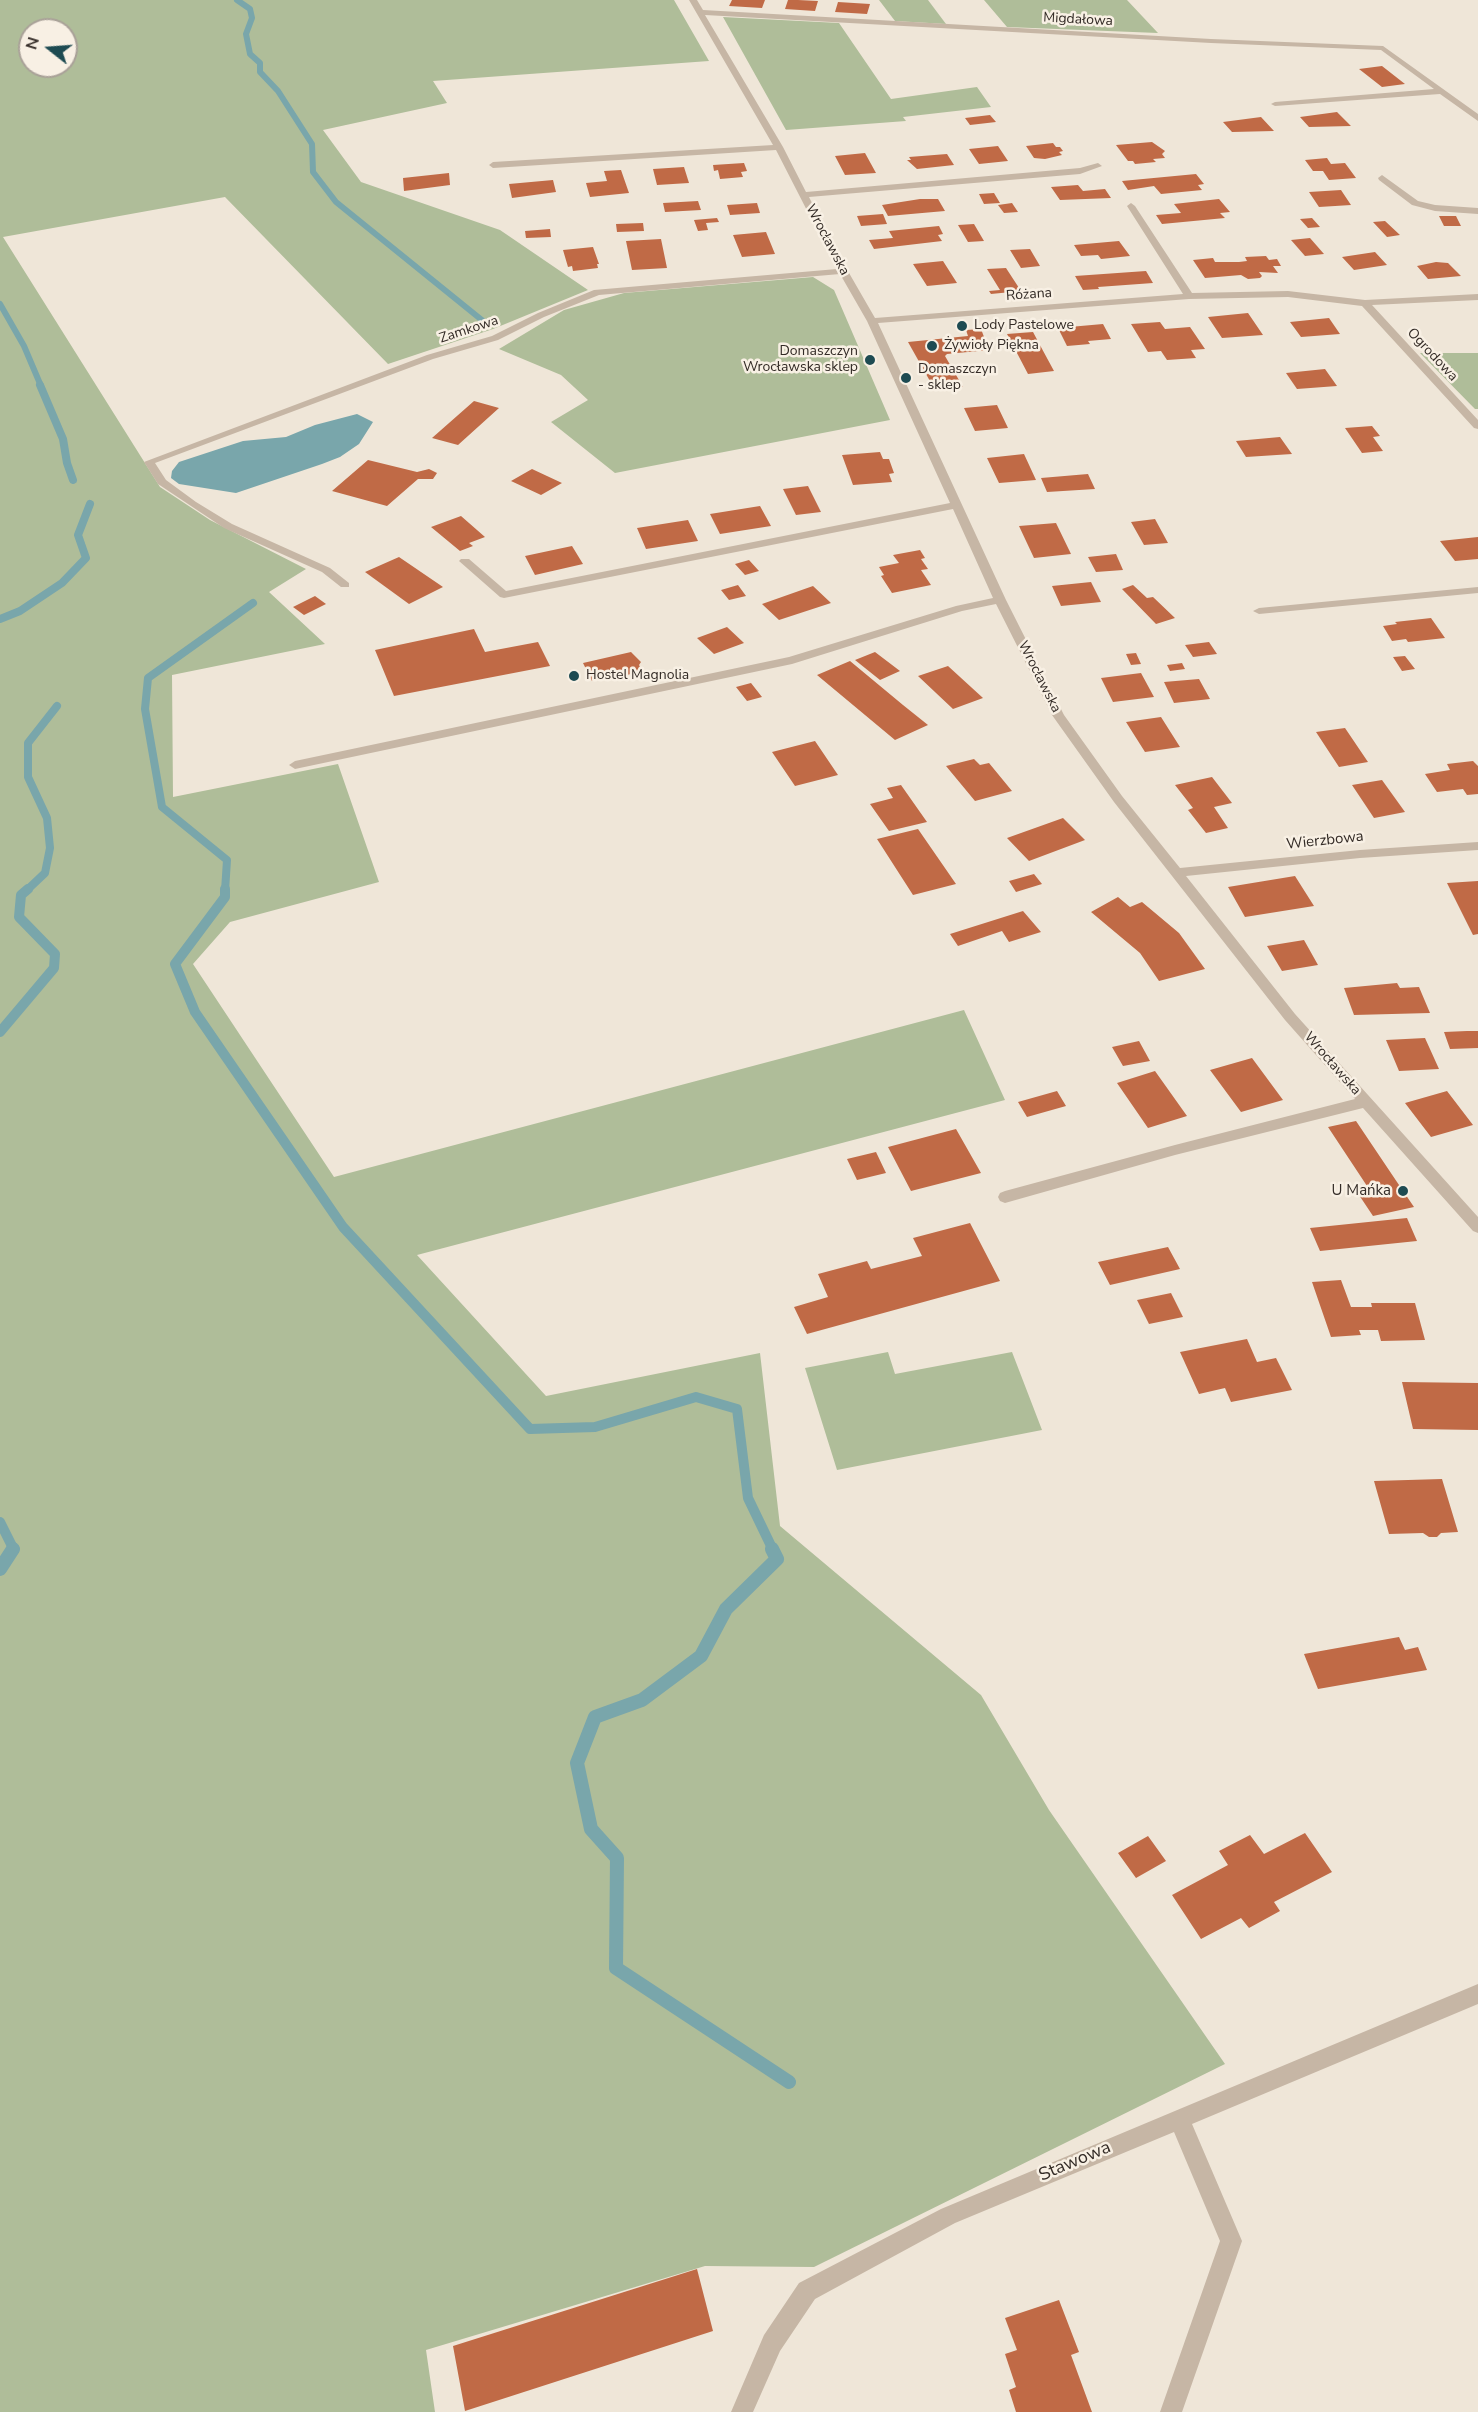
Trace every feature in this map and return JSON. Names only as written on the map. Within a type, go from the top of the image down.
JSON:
[{"type":"street","name":"Wrocławska","points":[[693,0],[779,147],[872,321],[1000,600],[1058,715],[1175,873],[1290,1017],[1478,1227]]},
{"type":"street","name":"Migdałowa","points":[[701,15],[1383,48],[1478,118]]},
{"type":"street","points":[[1275,104],[1441,91]]},
{"type":"street","points":[[493,165],[779,147]]},
{"type":"street","name":"Wrocławska","points":[[804,195],[1080,171],[1098,166]]},
{"type":"street","points":[[1382,178],[1414,202],[1435,208],[1478,211]]},
{"type":"street","points":[[1131,206],[1189,296]]},
{"type":"street","name":"Zamkowa","points":[[345,585],[326,570],[228,526],[192,504],[162,482],[148,462],[420,360],[495,338],[541,315],[597,292],[844,271]]},
{"type":"street","name":"Różana","points":[[872,321],[1189,296],[1288,294],[1365,303],[1478,297]]},
{"type":"street","name":"Ogrodowa","points":[[1365,303],[1478,426]]},
{"type":"street","points":[[465,561],[504,595],[956,505]]},
{"type":"street","points":[[1259,611],[1478,590]]},
{"type":"street","points":[[295,765],[792,660],[960,608],[1000,600]]},
{"type":"street","name":"Wierzbowa","points":[[1175,873],[1360,854],[1478,846]]},
{"type":"street","name":"Wrocławska","points":[[1005,1197],[1365,1101]]},
{"type":"street","name":"Stawowa","points":[[741,2412],[772,2343],[807,2291],[948,2216],[1478,1994]]},
{"type":"street","points":[[1171,2412],[1231,2241],[1179,2119]]},
{"type":"green space","points":[[0,0],[674,0],[709,61],[433,81],[447,103],[323,130],[361,182],[500,230],[588,290],[493,329],[388,364],[225,197],[3,237],[160,487],[210,520],[306,569],[269,592],[325,644],[172,675],[173,797],[338,764],[379,882],[230,922],[193,964],[334,1177],[964,1010],[1005,1100],[417,1255],[546,1396],[760,1353],[780,1526],[981,1695],[1049,1810],[1225,2064],[814,2267],[705,2266],[426,2350],[435,2412],[0,2412]]},
{"type":"green space","points":[[879,0],[928,0],[946,24],[895,21]]},
{"type":"green space","points":[[984,0],[1127,0],[1158,33],[1007,27]]},
{"type":"green space","points":[[723,17],[839,23],[891,99],[977,87],[991,107],[903,117],[906,121],[786,130]]},
{"type":"green space","points":[[813,277],[834,290],[890,420],[615,473],[551,422],[588,400],[561,375],[499,349],[564,310],[624,293]]},
{"type":"green space","points":[[1420,353],[1478,353],[1478,409],[1475,409]]},
{"type":"green space","points":[[888,1352],[895,1374],[1012,1352],[1042,1430],[837,1470],[805,1368]]},
{"type":"water","points":[[357,414],[373,422],[359,444],[340,457],[322,464],[236,493],[179,484],[171,478],[172,471],[179,462],[243,441],[286,437],[315,425]]},
{"type":"building","points":[[732,0],[765,0],[762,8],[729,6]]},
{"type":"building","points":[[788,0],[818,1],[815,11],[785,9]]},
{"type":"building","points":[[838,2],[870,4],[867,14],[835,12]]},
{"type":"building","points":[[1382,66],[1405,84],[1382,87],[1359,69]]},
{"type":"building","points":[[1337,112],[1351,126],[1309,127],[1300,117]]},
{"type":"building","points":[[990,115],[996,122],[970,125],[965,118]]},
{"type":"building","points":[[1261,117],[1274,131],[1232,132],[1223,122]]},
{"type":"building","points":[[1152,142],[1165,151],[1162,154],[1165,158],[1153,159],[1156,162],[1135,164],[1133,161],[1128,161],[1116,145]]},
{"type":"building","points":[[1053,143],[1063,151],[1059,152],[1062,155],[1045,159],[1034,158],[1026,146]]},
{"type":"building","points":[[998,146],[1008,161],[979,164],[969,149]]},
{"type":"building","points":[[865,153],[876,173],[845,175],[835,156]]},
{"type":"building","points":[[947,154],[954,165],[917,169],[907,160],[911,160],[909,157]]},
{"type":"building","points":[[1327,158],[1331,164],[1345,163],[1356,178],[1329,180],[1323,171],[1313,171],[1305,160]]},
{"type":"building","points":[[744,163],[747,171],[741,172],[743,177],[720,179],[718,170],[714,171],[713,165]]},
{"type":"building","points":[[684,167],[689,183],[657,185],[653,169]]},
{"type":"building","points":[[621,170],[629,193],[590,197],[586,183],[607,181],[604,171]]},
{"type":"building","points":[[449,173],[450,185],[404,191],[403,178]]},
{"type":"building","points":[[1196,174],[1204,184],[1198,185],[1202,190],[1161,194],[1154,186],[1128,190],[1122,181]]},
{"type":"building","points":[[553,180],[556,192],[512,198],[509,184]]},
{"type":"building","points":[[1078,185],[1083,191],[1105,189],[1111,198],[1060,200],[1051,187]]},
{"type":"building","points":[[1341,190],[1351,205],[1319,207],[1309,192]]},
{"type":"building","points":[[994,193],[1000,203],[984,204],[979,194]]},
{"type":"building","points":[[920,199],[938,199],[945,211],[888,216],[882,205]]},
{"type":"building","points":[[1219,199],[1230,212],[1220,213],[1225,218],[1162,224],[1156,215],[1181,213],[1174,204]]},
{"type":"building","points":[[698,201],[701,210],[665,212],[663,203]]},
{"type":"building","points":[[757,203],[760,213],[730,215],[727,205]]},
{"type":"building","points":[[1012,203],[1018,212],[1004,213],[998,205]]},
{"type":"building","points":[[883,214],[887,224],[861,226],[857,216]]},
{"type":"building","points":[[1439,216],[1456,216],[1461,226],[1444,226]]},
{"type":"building","points":[[717,218],[719,222],[706,223],[708,230],[698,231],[694,220]]},
{"type":"building","points":[[1312,218],[1320,227],[1308,228],[1300,219]]},
{"type":"building","points":[[1385,221],[1400,235],[1387,237],[1373,222]]},
{"type":"building","points":[[643,223],[644,231],[617,232],[616,224]]},
{"type":"building","points":[[974,224],[984,241],[968,242],[958,225]]},
{"type":"building","points":[[939,226],[943,234],[938,235],[942,241],[874,249],[869,240],[893,238],[889,231]]},
{"type":"building","points":[[550,229],[551,237],[526,238],[525,231]]},
{"type":"building","points":[[766,232],[775,254],[742,257],[733,235]]},
{"type":"building","points":[[1310,238],[1324,254],[1305,256],[1291,240]]},
{"type":"building","points":[[661,239],[667,268],[632,270],[626,241]]},
{"type":"building","points":[[1119,241],[1130,256],[1101,259],[1098,255],[1081,256],[1074,245]]},
{"type":"building","points":[[593,247],[599,264],[597,264],[598,268],[573,271],[572,266],[568,267],[563,250]]},
{"type":"building","points":[[1030,249],[1040,266],[1021,268],[1010,250]]},
{"type":"building","points":[[1375,252],[1387,265],[1354,270],[1342,257]]},
{"type":"building","points":[[1266,256],[1269,260],[1277,259],[1281,266],[1273,266],[1278,273],[1259,272],[1262,276],[1260,278],[1248,279],[1241,275],[1205,278],[1193,260],[1213,258],[1215,262],[1239,262],[1247,261],[1245,257]]},
{"type":"building","points":[[943,261],[957,283],[927,286],[913,264]]},
{"type":"building","points":[[1436,262],[1448,263],[1461,276],[1428,279],[1417,266]]},
{"type":"building","points":[[1006,268],[1021,291],[991,294],[989,291],[1000,290],[987,269]]},
{"type":"building","points":[[1146,271],[1153,283],[1098,287],[1099,289],[1083,290],[1075,276]]},
{"type":"building","points":[[1248,313],[1263,335],[1222,338],[1208,317]]},
{"type":"building","points":[[1329,318],[1340,334],[1301,337],[1290,322]]},
{"type":"building","points":[[1160,322],[1165,329],[1190,327],[1205,349],[1191,350],[1196,358],[1167,360],[1161,351],[1148,352],[1131,324]]},
{"type":"building","points":[[1103,324],[1111,339],[1088,341],[1090,344],[1067,346],[1058,328]]},
{"type":"building","points":[[981,329],[989,350],[945,356],[963,387],[935,390],[908,342],[968,336],[966,330]]},
{"type":"building","points":[[1033,332],[1054,371],[1028,374],[1007,334]]},
{"type":"building","points":[[1325,369],[1337,386],[1297,389],[1286,373]]},
{"type":"building","points":[[474,401],[499,408],[458,445],[432,438]]},
{"type":"building","points":[[997,405],[1008,428],[975,431],[964,408]]},
{"type":"building","points":[[1372,426],[1380,436],[1373,437],[1383,451],[1362,453],[1345,428]]},
{"type":"building","points":[[1280,437],[1292,454],[1246,457],[1236,441]]},
{"type":"building","points":[[880,452],[883,459],[889,459],[894,473],[889,474],[892,482],[853,485],[842,455]]},
{"type":"building","points":[[1024,454],[1036,480],[999,483],[987,458]]},
{"type":"building","points":[[368,460],[417,472],[429,469],[437,473],[433,479],[418,479],[387,506],[332,491]]},
{"type":"building","points":[[532,469],[562,483],[541,495],[511,481]]},
{"type":"building","points":[[1088,474],[1095,489],[1047,492],[1041,478]]},
{"type":"building","points":[[808,486],[821,512],[796,515],[783,489]]},
{"type":"building","points":[[760,506],[771,526],[720,534],[710,514]]},
{"type":"building","points":[[461,516],[485,537],[469,543],[473,546],[460,551],[431,527]]},
{"type":"building","points":[[1155,519],[1168,543],[1144,545],[1131,522]]},
{"type":"building","points":[[688,520],[698,541],[646,549],[637,528]]},
{"type":"building","points":[[1056,523],[1071,554],[1034,558],[1019,526]]},
{"type":"building","points":[[1478,537],[1478,559],[1455,561],[1440,541]]},
{"type":"building","points":[[572,546],[583,564],[535,575],[525,556]]},
{"type":"building","points":[[920,550],[925,558],[921,559],[928,569],[921,570],[931,585],[892,593],[881,576],[884,575],[879,567],[899,563],[893,555]]},
{"type":"building","points":[[1116,554],[1123,570],[1096,572],[1088,557]]},
{"type":"building","points":[[399,557],[443,587],[409,604],[365,572]]},
{"type":"building","points":[[749,560],[759,571],[745,575],[735,564]]},
{"type":"building","points":[[1091,582],[1101,602],[1061,606],[1052,586]]},
{"type":"building","points":[[738,585],[746,596],[729,600],[721,590]]},
{"type":"building","points":[[1133,585],[1147,598],[1153,597],[1175,618],[1156,624],[1122,589]]},
{"type":"building","points":[[813,586],[831,603],[779,620],[762,604]]},
{"type":"building","points":[[315,596],[326,604],[304,615],[293,607]]},
{"type":"building","points":[[1431,618],[1445,638],[1408,642],[1406,639],[1392,641],[1383,626],[1397,624],[1395,622]]},
{"type":"building","points":[[727,627],[744,643],[714,654],[697,638]]},
{"type":"building","points":[[474,629],[485,652],[538,642],[550,666],[394,696],[375,650]]},
{"type":"building","points":[[1209,642],[1217,654],[1193,657],[1185,645]]},
{"type":"building","points":[[631,652],[641,662],[639,665],[643,672],[592,681],[583,663]]},
{"type":"building","points":[[875,652],[900,671],[880,680],[855,660]]},
{"type":"building","points":[[1136,653],[1141,664],[1131,665],[1126,654]]},
{"type":"building","points":[[1405,656],[1415,669],[1402,671],[1393,657]]},
{"type":"building","points":[[850,661],[928,725],[895,740],[817,675]]},
{"type":"building","points":[[1182,663],[1185,669],[1170,671],[1167,665]]},
{"type":"building","points":[[948,666],[983,698],[953,709],[918,676]]},
{"type":"building","points":[[1141,673],[1154,697],[1113,702],[1101,678]]},
{"type":"building","points":[[1199,679],[1210,699],[1174,703],[1164,682]]},
{"type":"building","points":[[751,683],[762,697],[747,701],[736,687]]},
{"type":"building","points":[[1161,717],[1180,747],[1145,752],[1126,722]]},
{"type":"building","points":[[1345,728],[1368,762],[1339,767],[1316,732]]},
{"type":"building","points":[[815,741],[838,775],[795,786],[772,752]]},
{"type":"building","points":[[974,759],[980,765],[989,763],[1012,791],[975,801],[946,766]]},
{"type":"building","points":[[1473,761],[1478,766],[1478,794],[1467,795],[1463,789],[1437,792],[1425,774],[1450,770],[1447,764]]},
{"type":"building","points":[[1212,777],[1232,803],[1214,807],[1228,828],[1206,833],[1188,810],[1193,808],[1175,785]]},
{"type":"building","points":[[1382,780],[1405,812],[1374,818],[1352,785]]},
{"type":"building","points":[[901,785],[927,822],[889,831],[870,804],[893,798],[887,788]]},
{"type":"building","points":[[1063,818],[1085,840],[1029,861],[1007,838]]},
{"type":"building","points":[[918,829],[956,884],[913,895],[877,839]]},
{"type":"building","points":[[1034,874],[1042,884],[1016,892],[1009,881]]},
{"type":"building","points":[[1295,876],[1314,906],[1245,917],[1228,887]]},
{"type":"building","points":[[1478,881],[1478,934],[1473,935],[1447,883]]},
{"type":"building","points":[[1118,897],[1130,907],[1142,902],[1179,933],[1205,969],[1159,981],[1140,953],[1091,912]]},
{"type":"building","points":[[1023,911],[1041,932],[1009,942],[1002,931],[958,946],[950,934]]},
{"type":"building","points":[[1304,940],[1318,965],[1282,971],[1267,946]]},
{"type":"building","points":[[1397,983],[1400,988],[1419,987],[1430,1013],[1354,1015],[1344,988]]},
{"type":"building","points":[[1478,1031],[1478,1048],[1450,1049],[1444,1032]]},
{"type":"building","points":[[1425,1038],[1439,1069],[1399,1071],[1386,1040]]},
{"type":"building","points":[[1139,1041],[1150,1061],[1123,1066],[1112,1047]]},
{"type":"building","points":[[1252,1058],[1283,1100],[1241,1112],[1210,1070]]},
{"type":"building","points":[[1155,1071],[1187,1116],[1148,1128],[1117,1083]]},
{"type":"building","points":[[1057,1091],[1066,1106],[1027,1117],[1018,1102]]},
{"type":"building","points":[[1447,1091],[1473,1125],[1431,1137],[1405,1103]]},
{"type":"building","points":[[1356,1121],[1414,1207],[1373,1216],[1357,1192],[1369,1189],[1328,1127]]},
{"type":"building","points":[[956,1129],[981,1173],[911,1191],[888,1147]]},
{"type":"building","points":[[876,1152],[886,1173],[857,1180],[847,1159]]},
{"type":"building","points":[[1407,1218],[1417,1241],[1320,1251],[1310,1228]]},
{"type":"building","points":[[970,1223],[1000,1281],[807,1334],[794,1307],[828,1297],[818,1274],[867,1261],[871,1269],[922,1256],[913,1238]]},
{"type":"building","points":[[1168,1247],[1180,1269],[1110,1285],[1098,1262]]},
{"type":"building","points":[[1341,1280],[1351,1307],[1372,1307],[1371,1303],[1415,1303],[1425,1340],[1381,1341],[1378,1330],[1359,1330],[1361,1335],[1331,1337],[1312,1282]]},
{"type":"building","points":[[1171,1293],[1183,1317],[1149,1324],[1137,1300]]},
{"type":"building","points":[[1247,1339],[1257,1362],[1276,1358],[1292,1390],[1231,1402],[1225,1388],[1199,1394],[1180,1352]]},
{"type":"building","points":[[1402,1382],[1478,1383],[1478,1430],[1413,1429]]},
{"type":"building","points":[[1442,1479],[1458,1532],[1441,1533],[1437,1537],[1429,1537],[1423,1533],[1389,1534],[1374,1481]]},
{"type":"building","points":[[1399,1637],[1405,1650],[1418,1647],[1427,1670],[1318,1689],[1304,1654]]},
{"type":"building","points":[[1305,1833],[1332,1872],[1274,1902],[1280,1911],[1249,1928],[1241,1918],[1201,1939],[1172,1895],[1228,1865],[1219,1851],[1250,1835],[1264,1854]]},
{"type":"building","points":[[1148,1836],[1166,1861],[1136,1878],[1118,1853]]},
{"type":"building","points":[[697,2269],[713,2331],[465,2411],[453,2346]]},
{"type":"building","points":[[1059,2300],[1079,2352],[1071,2355],[1092,2412],[1016,2412],[1009,2390],[1016,2387],[1005,2354],[1017,2350],[1005,2318]]},
{"type":"waterway","points":[[237,0],[250,9],[252,18],[246,34],[250,54],[260,63],[260,72],[278,91],[312,144],[313,172],[336,202],[488,325]]},
{"type":"waterway","points":[[0,304],[24,346],[41,386]]},
{"type":"waterway","points":[[40,385],[63,439],[67,463],[73,480]]},
{"type":"waterway","points":[[0,619],[20,611],[62,583],[86,558],[78,535],[90,504]]},
{"type":"waterway","points":[[225,891],[227,860],[162,807],[145,709],[148,678],[253,603]]},
{"type":"waterway","points":[[26,891],[45,873],[50,848],[47,818],[28,777],[28,743],[57,706]]},
{"type":"waterway","points":[[0,1032],[54,968],[55,954],[19,917],[21,895],[28,889]]},
{"type":"waterway","points":[[225,891],[225,897],[175,964],[195,1012],[343,1227],[530,1429],[595,1427],[696,1397],[737,1409],[748,1498],[773,1550]]},
{"type":"waterway","points":[[0,1522],[14,1550]]},
{"type":"waterway","points":[[0,1569],[13,1549]]},
{"type":"waterway","points":[[772,1549],[777,1559],[726,1609],[701,1656],[642,1700],[595,1717],[577,1763],[591,1829],[617,1858],[616,1968],[789,2082]]},
{"type":"place","name":"Lody Pastelowe","points":[[962,326]]},
{"type":"place","name":"Żywioły Piękna","points":[[932,346]]},
{"type":"place","name":"Domaszczyn Wrocławska sklep","points":[[870,360]]},
{"type":"place","name":"Domaszczyn - sklep","points":[[906,378]]},
{"type":"place","name":"Hostel Magnolia","points":[[574,676]]},
{"type":"place","name":"U Mańka","points":[[1403,1191]]}]
